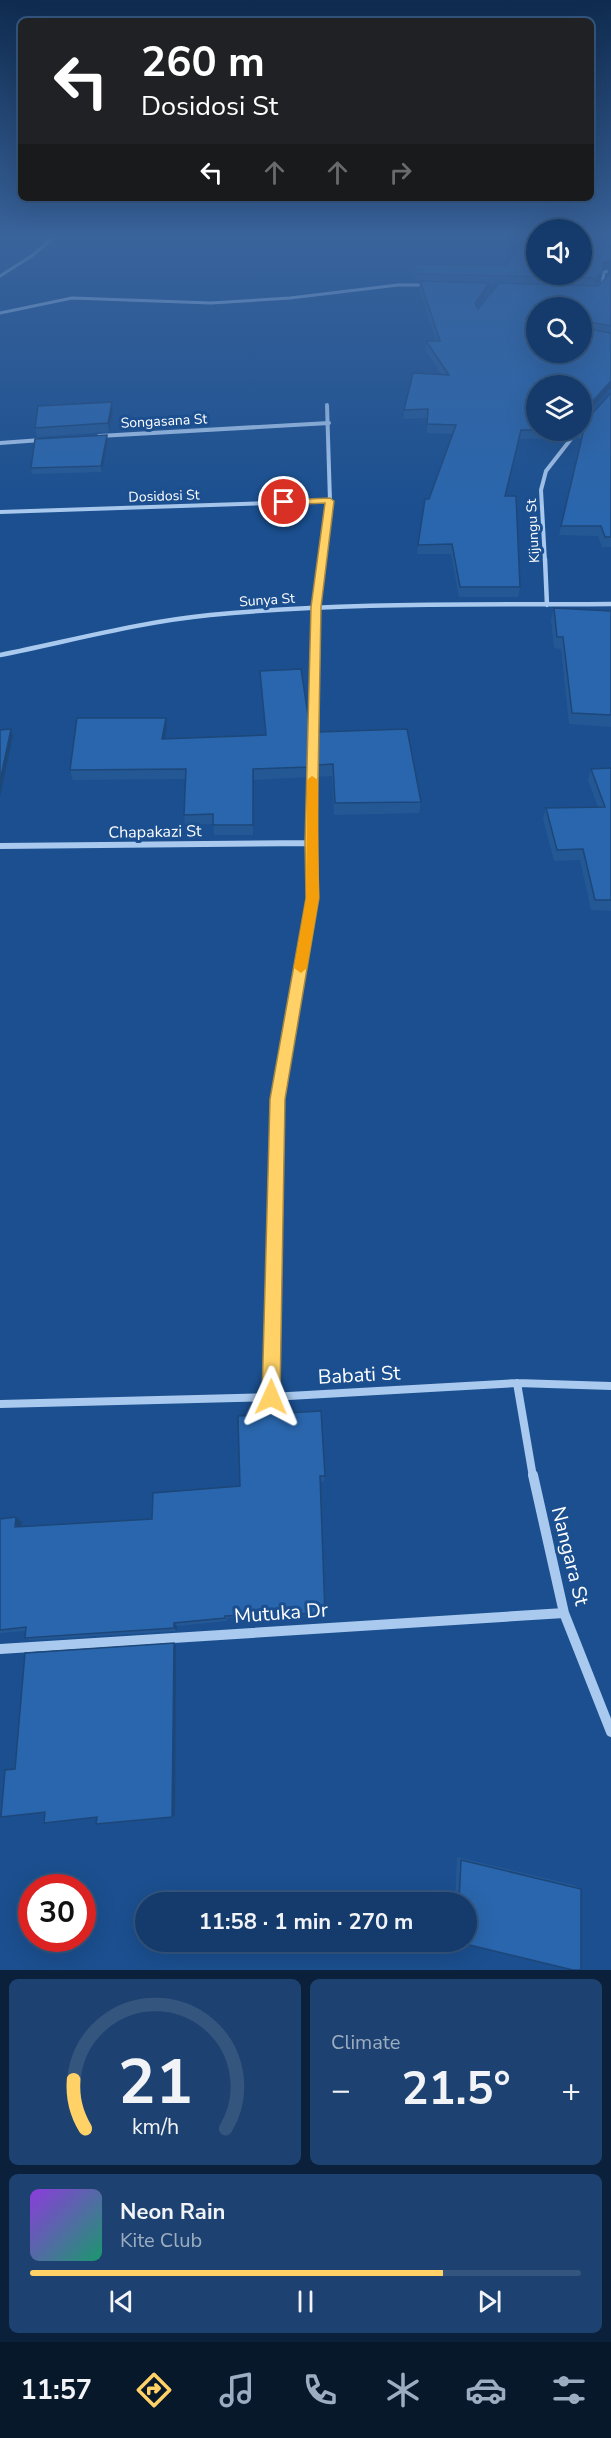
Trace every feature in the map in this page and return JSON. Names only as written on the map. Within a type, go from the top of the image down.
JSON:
[{"type":"street","points":[[271,1397],[278,1099],[313,898],[311,843],[316,607],[330,501],[327,405]]},
{"type":"street","name":"Songasana St","points":[[96,436],[329,423]]},
{"type":"street","points":[[0,443],[51,439]]},
{"type":"street","name":"Kijungu St","points":[[547,605],[541,490],[546,471],[569,441]]},
{"type":"street","name":"Dosidosi St","points":[[0,512],[330,501]]},
{"type":"street","name":"Sunya St","points":[[0,655],[154,623],[210,615],[316,607],[611,604]]},
{"type":"street","name":"Chapakazi St","points":[[0,846],[311,843]]},
{"type":"street","name":"Babati St","points":[[0,1404],[271,1397],[517,1383],[611,1386]]},
{"type":"street","name":"Nangara St","points":[[517,1383],[540,1515],[564,1613],[611,1732]]},
{"type":"street","name":"Mutuka Dr","points":[[0,1649],[564,1613]]},
{"type":"building","points":[[436,330],[526,330],[526,363],[592,363],[592,330],[611,333],[611,381],[592,402],[592,375],[526,375],[526,430],[521,430],[505,496],[516,496],[520,587],[460,587],[452,544],[418,545],[425,499],[429,499],[456,425],[427,424],[428,409],[404,410],[413,373],[449,375],[426,341],[440,341]]},
{"type":"building","points":[[611,393],[611,537],[605,537],[601,526],[561,526],[581,441],[592,441],[592,414]]},
{"type":"building","points":[[112,402],[108,423],[35,428],[38,406]]},
{"type":"building","points":[[107,435],[101,466],[31,468],[35,439]]},
{"type":"building","points":[[554,608],[611,611],[611,715],[572,713],[563,637],[557,637]]},
{"type":"building","points":[[301,669],[309,722],[308,767],[253,769],[253,825],[213,825],[213,814],[184,815],[186,769],[70,770],[77,718],[166,718],[162,739],[266,735],[260,671]]},
{"type":"building","points":[[11,729],[0,781],[0,730]]},
{"type":"building","points":[[407,729],[421,802],[335,803],[333,764],[317,765],[318,732]]},
{"type":"building","points":[[611,768],[611,900],[595,900],[583,849],[557,850],[546,808],[605,807],[591,769]]},
{"type":"building","points":[[321,1411],[325,1476],[320,1476],[325,1613],[225,1616],[225,1618],[174,1623],[174,1628],[25,1638],[26,1627],[0,1630],[0,1519],[16,1517],[15,1527],[152,1519],[153,1493],[240,1486],[238,1416]]},
{"type":"building","points":[[174,1643],[172,1817],[96,1824],[97,1817],[44,1823],[45,1812],[1,1817],[5,1770],[15,1769],[25,1653]]},
{"type":"building","points":[[461,1860],[581,1889],[581,1970],[477,1947],[477,1892],[459,1892]]},
{"type":"slow traffic","points":[[301,968],[314,883],[311,843],[312,780]]},
{"type":"route","points":[[271,1397],[278,1099],[313,898],[311,843],[316,607],[330,501],[284,502]]}]
